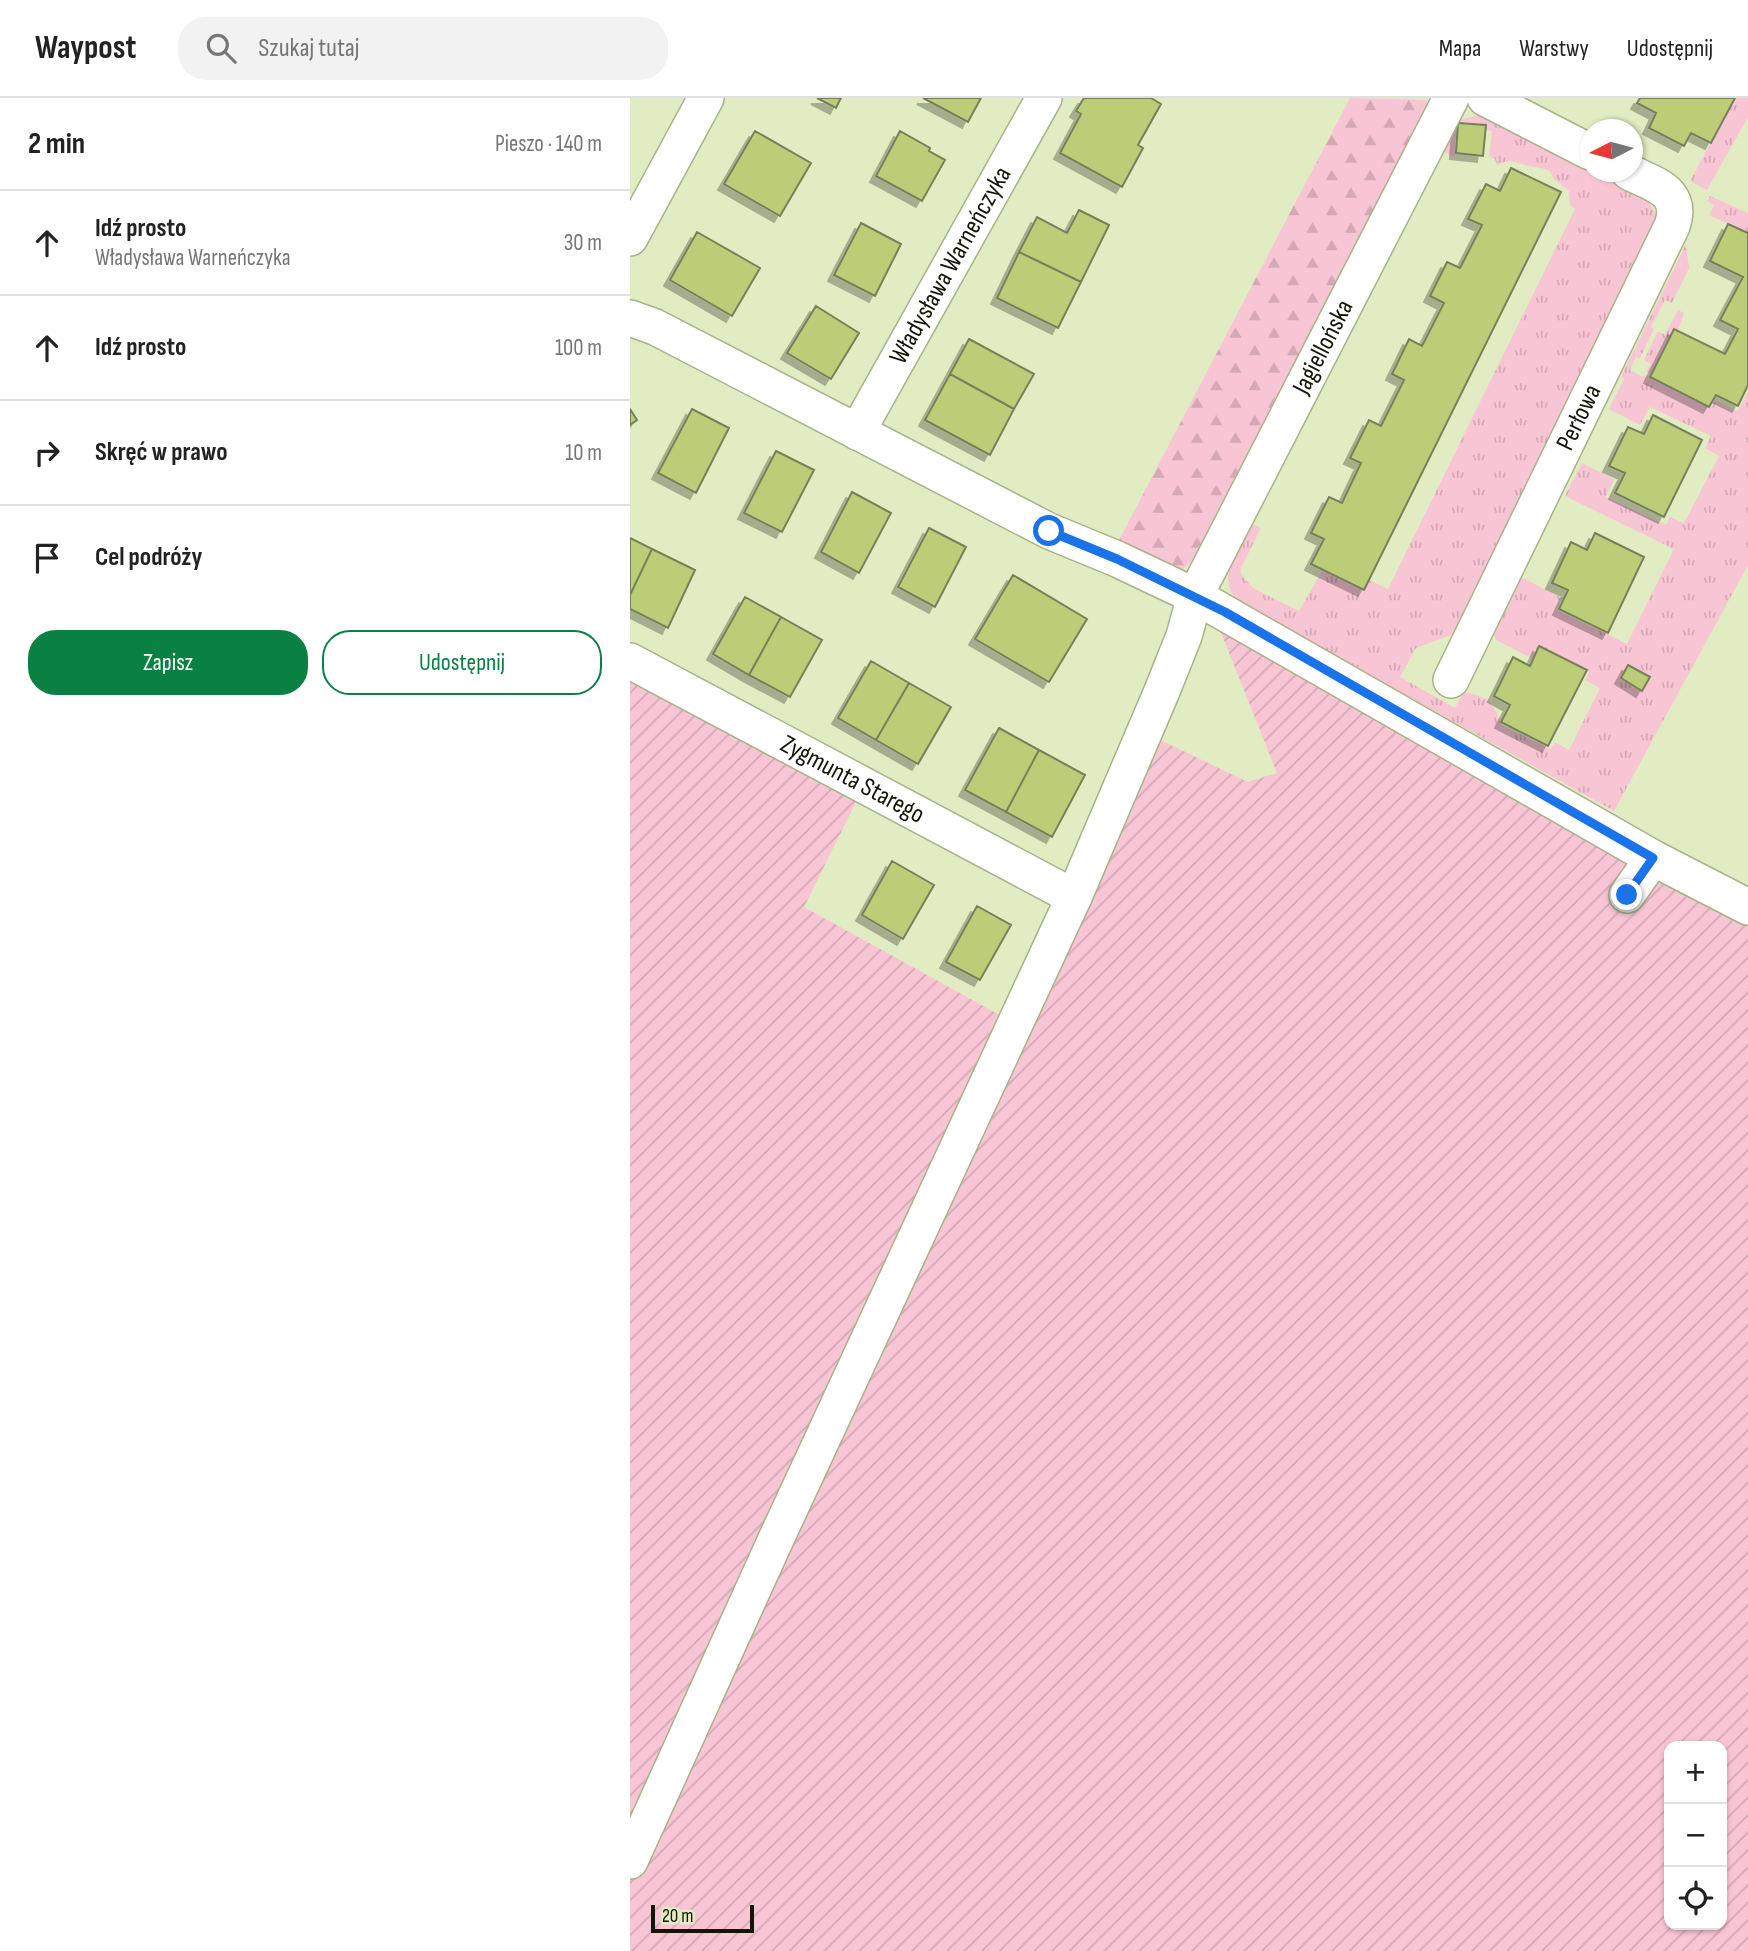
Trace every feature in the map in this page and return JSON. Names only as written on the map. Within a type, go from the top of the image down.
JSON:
[{"type":"street","points":[[630,238],[706,98]]},
{"type":"street","name":"Władysława Warneńczyka","points":[[857,432],[1044,98]]},
{"type":"street","name":"Jagiellońska","points":[[630,1861],[1074,897],[1171,669],[1195,596],[1451,98]]},
{"type":"street","points":[[1485,98],[1580,146]]},
{"type":"street","name":"Perłowa","points":[[1451,680],[1675,219],[1676,209],[1671,195],[1643,179]]},
{"type":"street","points":[[630,318],[655,327],[1049,531],[1195,596],[1653,858],[1748,907]]},
{"type":"street","name":"Zygmunta Starego","points":[[630,661],[1074,897]]},
{"type":"street","points":[[1627,895],[1653,858]]},
{"type":"green space","points":[[1350,98],[1427,100],[1425,111],[1191,562],[1182,570],[1176,570],[1118,542]]},
{"type":"green space","points":[[1735,98],[1748,98],[1748,117],[1707,190],[1690,181]]},
{"type":"green space","points":[[1480,115],[1580,166],[1580,182],[1612,182],[1648,200],[1658,220],[1456,633],[1416,648],[1400,677],[1455,708],[1464,692],[1477,695],[1488,700],[1501,725],[1551,749],[1555,742],[1569,750],[1600,688],[1585,680],[1589,673],[1587,670],[1533,659],[1496,640],[1493,630],[1521,577],[1562,598],[1557,610],[1627,644],[1674,549],[1565,496],[1582,463],[1614,479],[1606,497],[1666,525],[1670,517],[1684,523],[1719,456],[1705,448],[1711,436],[1650,407],[1640,425],[1609,409],[1624,379],[1621,377],[1686,244],[1689,268],[1672,303],[1665,300],[1651,327],[1654,329],[1640,358],[1636,357],[1630,370],[1710,408],[1714,400],[1738,411],[1748,392],[1748,565],[1614,811],[1239,602],[1228,583],[1231,563],[1250,523],[1261,528],[1241,568],[1241,574],[1253,588],[1299,611],[1323,569],[1364,590],[1369,580],[1388,589],[1575,209],[1570,205],[1569,191],[1553,178],[1551,172],[1511,161],[1497,165],[1495,159],[1489,156],[1492,131],[1485,130],[1485,125],[1459,123],[1458,153],[1453,156],[1441,151],[1457,120]]},
{"type":"green space","points":[[1710,196],[1748,213],[1748,233],[1709,215],[1714,205],[1707,201]]},
{"type":"green space","points":[[1678,310],[1684,313],[1678,330],[1674,328],[1651,374],[1646,372],[1651,364],[1644,360],[1658,331],[1665,335]]},
{"type":"green space","points":[[1220,630],[1748,920],[1748,1951],[630,1951],[630,676],[857,800],[804,907],[1025,1029],[1156,738],[1248,782],[1277,773]]},
{"type":"building","points":[[817,98],[841,98],[836,108]]},
{"type":"building","points":[[923,98],[981,98],[968,122]]},
{"type":"building","points":[[1084,98],[1151,98],[1161,104],[1138,145],[1143,148],[1122,187],[1060,153],[1081,114],[1076,111]]},
{"type":"building","points":[[1640,98],[1735,98],[1711,143],[1691,133],[1684,146],[1649,128],[1656,113],[1637,103]]},
{"type":"building","points":[[1458,123],[1486,125],[1483,156],[1456,153]]},
{"type":"building","points":[[755,131],[811,163],[780,216],[724,184]]},
{"type":"building","points":[[900,131],[945,160],[922,201],[876,176]]},
{"type":"building","points":[[1511,168],[1561,192],[1364,590],[1311,564],[1324,539],[1311,533],[1329,497],[1342,503],[1361,463],[1350,458],[1369,420],[1381,426],[1404,380],[1392,374],[1409,339],[1422,346],[1444,303],[1430,296],[1447,262],[1460,268],[1482,225],[1468,219],[1486,184],[1500,191]]},
{"type":"building","points":[[1079,210],[1109,225],[1081,282],[1019,252],[1037,217],[1067,233]]},
{"type":"building","points":[[861,223],[901,244],[875,296],[834,275]]},
{"type":"building","points":[[1728,224],[1748,233],[1748,385],[1738,406],[1716,395],[1709,407],[1650,377],[1674,329],[1725,354],[1738,329],[1720,320],[1743,277],[1710,261]]},
{"type":"building","points":[[697,232],[760,268],[732,316],[670,280]]},
{"type":"building","points":[[1019,252],[1081,282],[1058,328],[997,298]]},
{"type":"building","points":[[816,306],[859,333],[831,379],[787,353]]},
{"type":"building","points":[[969,339],[1034,374],[1014,409],[950,374]]},
{"type":"building","points":[[950,374],[1014,409],[990,455],[925,420]]},
{"type":"building","points":[[630,409],[637,420],[630,425]]},
{"type":"building","points":[[692,409],[729,428],[696,493],[658,473]]},
{"type":"building","points":[[1653,415],[1702,440],[1664,517],[1615,493],[1625,473],[1609,466],[1628,427],[1644,434]]},
{"type":"building","points":[[776,451],[814,470],[782,532],[744,513]]},
{"type":"building","points":[[852,492],[891,513],[859,573],[821,552]]},
{"type":"building","points":[[929,528],[966,547],[935,607],[898,587]]},
{"type":"building","points":[[1595,533],[1644,557],[1608,633],[1559,609],[1568,590],[1552,583],[1571,542],[1587,550]]},
{"type":"building","points":[[630,538],[652,549],[630,595]]},
{"type":"building","points":[[652,549],[695,570],[668,628],[630,609],[630,595]]},
{"type":"building","points":[[1013,575],[1087,619],[1049,682],[975,639]]},
{"type":"building","points":[[745,597],[781,617],[749,675],[713,654]]},
{"type":"building","points":[[781,617],[822,640],[790,697],[749,675]]},
{"type":"building","points":[[1539,646],[1587,670],[1548,746],[1501,722],[1510,705],[1494,696],[1513,657],[1530,666]]},
{"type":"building","points":[[871,661],[909,683],[876,740],[838,718]]},
{"type":"building","points":[[1628,665],[1650,677],[1642,691],[1621,678]]},
{"type":"building","points":[[909,683],[951,707],[918,764],[876,740]]},
{"type":"building","points":[[999,728],[1039,750],[1006,812],[965,790]]},
{"type":"building","points":[[1039,750],[1085,775],[1052,837],[1006,812]]},
{"type":"building","points":[[892,861],[934,885],[903,939],[862,915]]},
{"type":"building","points":[[977,906],[1011,925],[980,980],[946,962]]},
{"type":"route","points":[[1049,531],[1117,559],[1225,612],[1653,858],[1627,895]]}]
